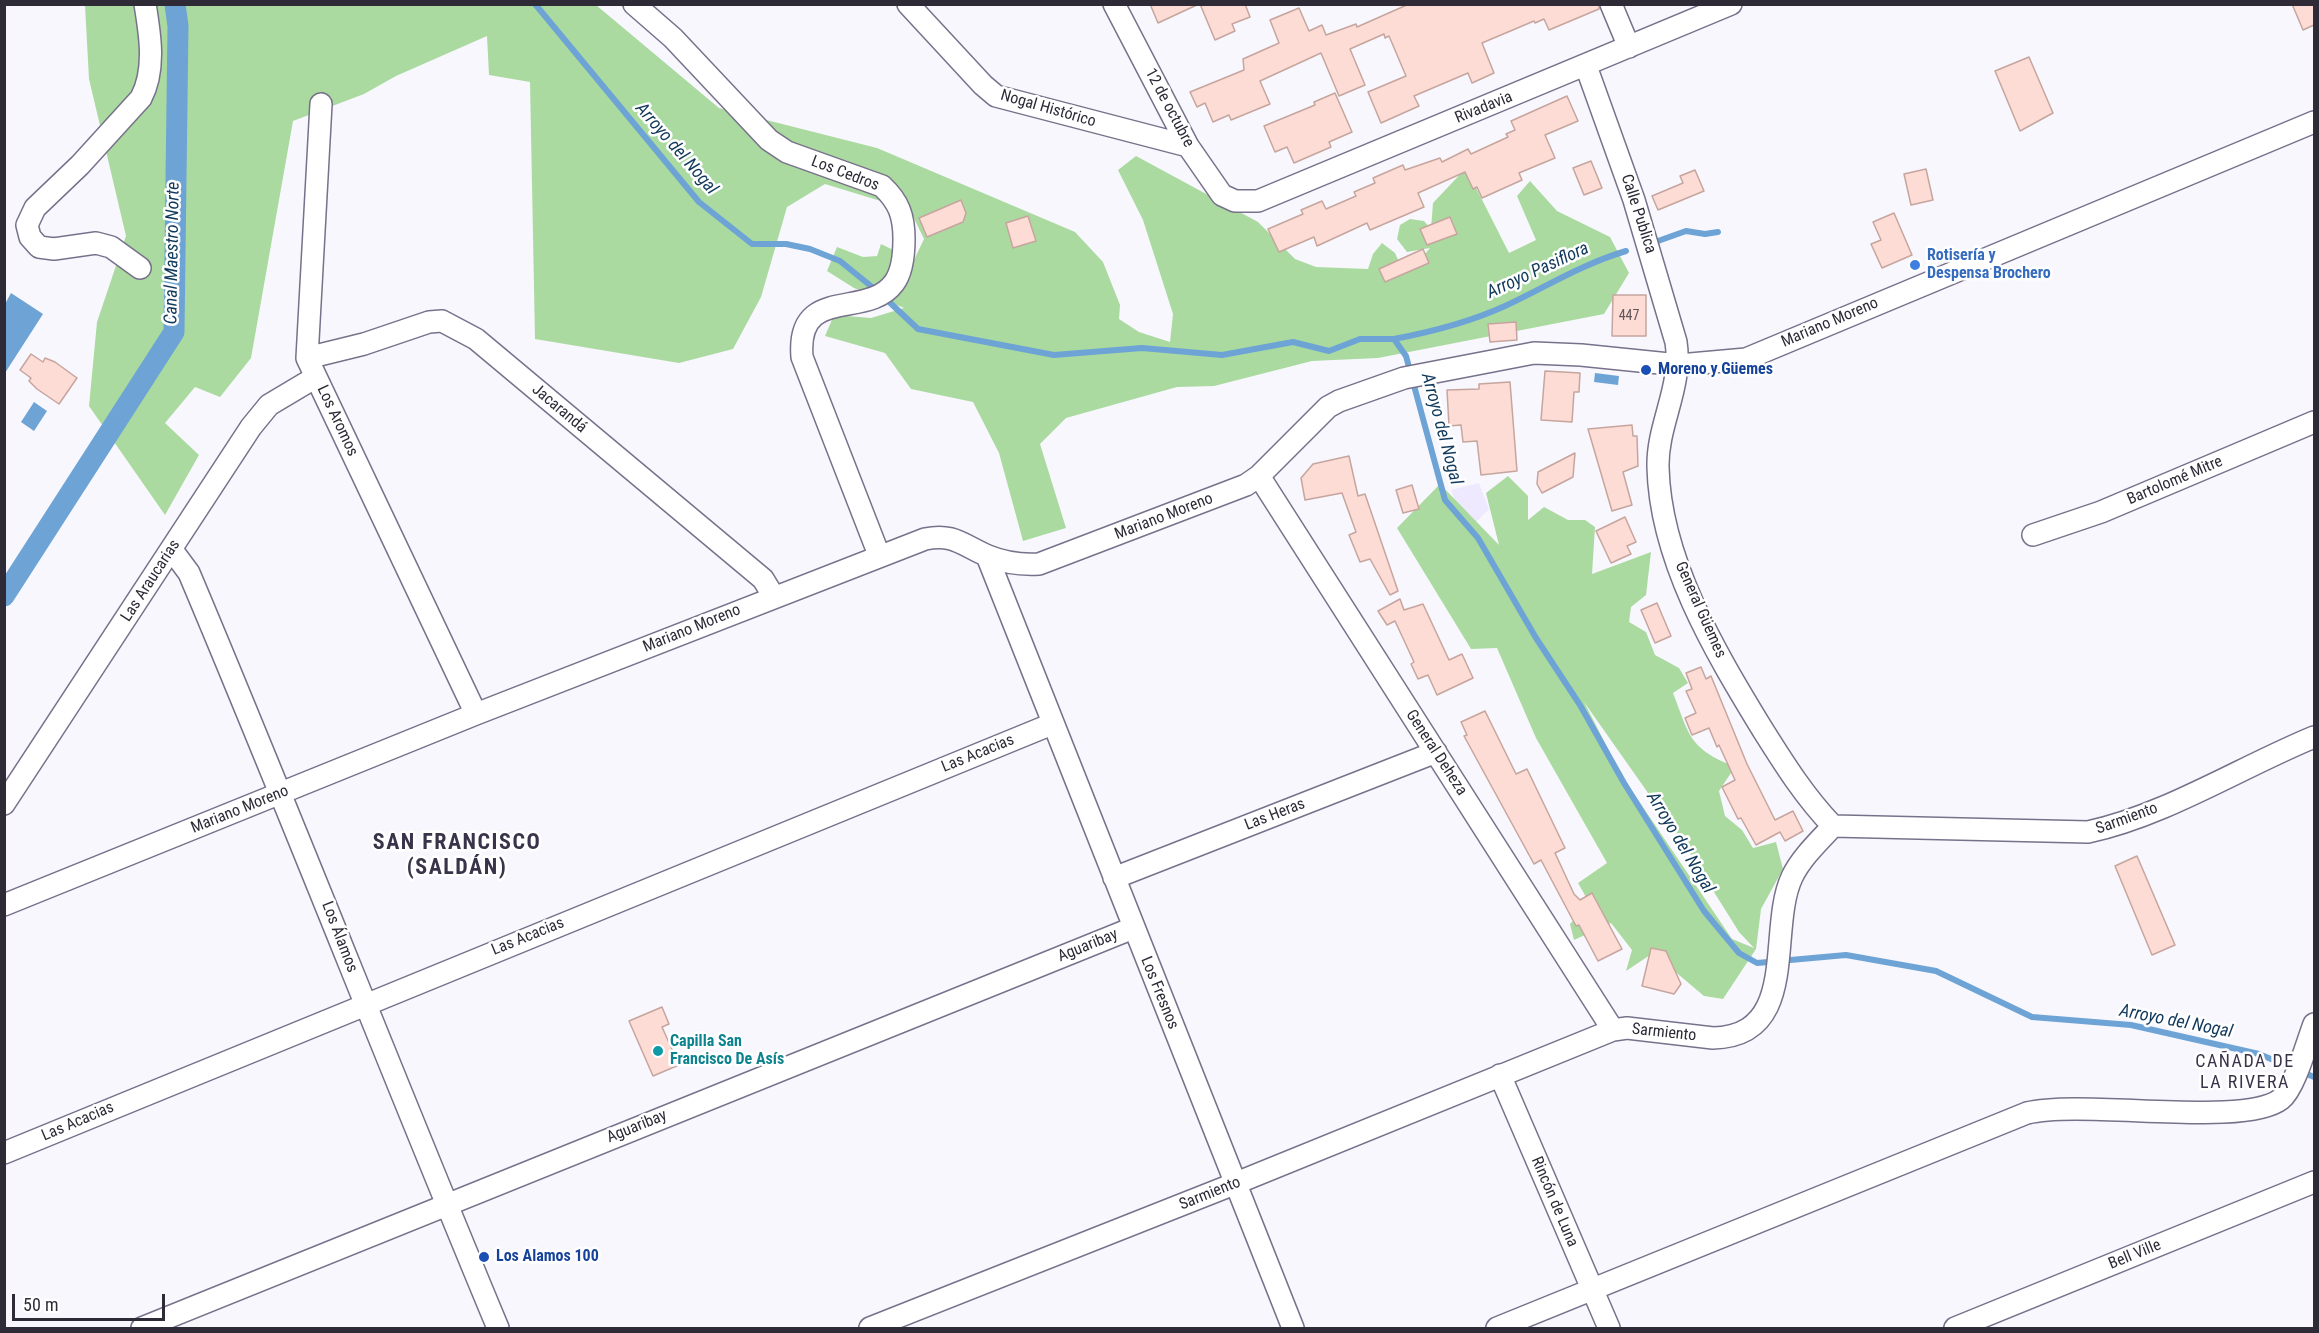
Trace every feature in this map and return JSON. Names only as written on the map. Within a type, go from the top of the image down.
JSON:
[{"type":"street","points":[[140,268],[111,247],[96,243],[54,249],[39,247],[30,237],[27,225],[31,213],[141,98],[147,86],[150,65],[145,4]]},
{"type":"street","name":"Los Cedros","points":[[634,4],[661,27],[769,140],[787,152],[882,186],[894,198],[904,220],[904,251],[899,276],[880,293],[827,307],[821,311],[804,330],[801,343],[802,357],[879,555]]},
{"type":"street","points":[[656,4],[661,27]]},
{"type":"street","name":"Nogal Histórico","points":[[908,4],[996,96],[1188,146]]},
{"type":"street","name":"12 de octubre","points":[[1114,4],[1188,146],[1222,195],[1235,201]]},
{"type":"street","points":[[1611,4],[1629,47]]},
{"type":"street","name":"Rivadavia","points":[[1235,201],[1258,201],[1731,4]]},
{"type":"street","name":"Calle Publica","points":[[1586,66],[1634,200],[1676,342],[1679,365]]},
{"type":"street","name":"Los Aromos","points":[[321,104],[307,358],[476,714]]},
{"type":"street","name":"Mariano Moreno","points":[[4,905],[476,714],[879,555],[941,536],[953,538],[987,556],[1008,563],[1039,564],[1246,485],[1259,476],[1328,407],[1340,400],[1414,376],[1534,353],[1581,355],[1679,365],[1746,358],[2314,122]]},
{"type":"street","name":"Jacarandá","points":[[307,358],[364,344],[429,322],[442,321],[455,326],[476,339],[763,579],[774,597]]},
{"type":"street","name":"General Güemes","points":[[1679,365],[1658,465],[1663,510],[1677,559],[1694,602],[1732,679],[1798,787],[1833,826]]},
{"type":"street","name":"Las Araucarias","points":[[4,804],[251,427],[269,405],[316,377]]},
{"type":"street","name":"Bartolomé Mitre","points":[[2033,535],[2101,512],[2314,422]]},
{"type":"street","name":"General Deheza","points":[[1259,476],[1613,1030]]},
{"type":"street","name":"Los Álamos","points":[[172,550],[189,573],[282,793],[364,1003],[498,1329]]},
{"type":"street","name":"Los Fresnos","points":[[987,556],[1234,1185],[1293,1329]]},
{"type":"street","name":"Las Acacias","points":[[4,1152],[364,1003],[1052,724]]},
{"type":"street","name":"Sarmiento","points":[[870,1329],[1234,1185],[1613,1030],[1635,1029],[1713,1038],[1728,1038],[1742,1033],[1763,1014],[1771,999],[1792,876],[1833,826],[2088,832],[2137,818],[2314,737]]},
{"type":"street","name":"Las Heras","points":[[1114,878],[1436,752]]},
{"type":"street","name":"Aguaribay","points":[[142,1329],[446,1204],[1133,928]]},
{"type":"street","points":[[1497,1329],[2027,1113],[2056,1107],[2209,1112],[2262,1108],[2283,1098],[2292,1083],[2314,1024]]},
{"type":"street","name":"Rincón de Luna","points":[[1500,1075],[1609,1329]]},
{"type":"street","name":"Bell Ville","points":[[1955,1329],[1985,1323],[2313,1187]]},
{"type":"shaded area","points":[[1479,483],[1489,509],[1471,527],[1461,515],[1451,490]]},
{"type":"green space","points":[[85,5],[596,5],[719,108],[877,148],[1075,232],[1103,262],[1120,305],[1119,319],[1139,332],[1170,342],[1173,314],[1143,220],[1118,170],[1136,156],[1258,222],[1295,259],[1316,267],[1368,269],[1373,254],[1382,243],[1395,253],[1399,262],[1418,262],[1430,248],[1407,252],[1397,239],[1400,225],[1410,219],[1424,221],[1431,229],[1433,203],[1466,168],[1509,253],[1536,240],[1517,196],[1530,181],[1557,211],[1610,237],[1629,273],[1604,314],[1378,358],[1312,361],[1214,386],[1177,387],[1066,418],[1040,444],[1066,528],[1023,541],[999,453],[973,402],[911,389],[885,353],[825,336],[834,315],[871,318],[904,308],[854,288],[827,271],[837,247],[863,257],[877,256],[881,244],[914,260],[924,239],[910,210],[825,184],[787,207],[761,297],[733,349],[679,363],[535,339],[530,82],[489,75],[487,36],[396,76],[364,94],[293,121],[251,358],[220,397],[195,387],[165,423],[199,455],[165,515],[89,406],[97,322],[126,236],[89,79]]},
{"type":"green space","points":[[1508,476],[1528,496],[1528,520],[1544,507],[1568,520],[1585,520],[1595,527],[1592,574],[1651,552],[1646,595],[1631,607],[1629,622],[1646,632],[1655,655],[1679,668],[1688,683],[1673,693],[1693,739],[1708,754],[1735,767],[1719,791],[1725,816],[1742,830],[1753,848],[1776,842],[1783,869],[1761,909],[1756,949],[1723,999],[1704,996],[1653,953],[1626,971],[1632,950],[1611,923],[1574,940],[1570,924],[1590,904],[1578,883],[1607,863],[1536,738],[1497,648],[1471,649],[1397,528],[1440,484],[1499,545],[1486,493]],"holes":[[[1584,702],[1684,844],[1739,932],[1754,948],[1732,939],[1622,776]]]},
{"type":"water","points":[[11,293],[43,314],[5,373],[5,304]]},
{"type":"water","points":[[1595,373],[1619,376],[1618,385],[1594,382]]},
{"type":"water","points":[[34,402],[47,411],[34,431],[21,422]]},
{"type":"building","points":[[1150,4],[1199,4],[1158,23]]},
{"type":"building","points":[[1200,4],[1245,4],[1250,17],[1232,24],[1235,31],[1215,40]]},
{"type":"building","points":[[1409,4],[1599,4],[1599,9],[1549,30],[1544,19],[1535,23],[1534,21],[1482,43],[1494,73],[1472,83],[1468,73],[1414,96],[1419,106],[1381,123],[1368,92],[1406,76],[1389,36],[1385,38],[1384,34],[1350,49],[1365,85],[1339,96],[1321,53],[1260,81],[1270,104],[1231,120],[1229,115],[1213,122],[1205,103],[1197,107],[1190,92],[1244,70],[1243,59],[1279,43],[1270,20],[1299,8],[1309,31],[1322,25],[1326,35],[1356,24],[1357,27]]},
{"type":"building","points":[[2292,4],[2314,4],[2314,25],[2303,30]]},
{"type":"building","points":[[2029,57],[2053,113],[2020,131],[1995,71]]},
{"type":"building","points":[[1335,93],[1352,132],[1329,142],[1331,147],[1294,163],[1287,147],[1275,152],[1264,126],[1315,105],[1314,102]]},
{"type":"building","points":[[1567,96],[1578,121],[1545,135],[1555,158],[1519,173],[1522,180],[1482,198],[1477,187],[1473,189],[1465,172],[1418,193],[1424,207],[1370,230],[1367,223],[1317,246],[1314,237],[1279,252],[1268,229],[1303,214],[1301,210],[1322,201],[1326,209],[1356,196],[1354,192],[1375,183],[1373,178],[1403,165],[1405,170],[1440,158],[1442,162],[1468,149],[1471,154],[1508,137],[1506,134],[1515,130],[1511,121]]},
{"type":"building","points":[[1591,161],[1602,188],[1584,195],[1573,168]]},
{"type":"building","points":[[1926,169],[1933,200],[1911,205],[1904,174]]},
{"type":"building","points":[[1695,170],[1704,191],[1658,210],[1652,196],[1683,183],[1680,176]]},
{"type":"building","points":[[961,200],[966,213],[963,222],[927,237],[919,218]]},
{"type":"building","points":[[1894,213],[1912,255],[1882,268],[1871,244],[1881,240],[1873,222]]},
{"type":"building","points":[[1028,216],[1036,241],[1013,248],[1006,223]]},
{"type":"building","points":[[1450,217],[1457,234],[1427,245],[1420,229]]},
{"type":"building","points":[[1423,249],[1429,263],[1385,282],[1379,269]]},
{"type":"building","points":[[1613,295],[1646,295],[1646,336],[1612,336]]},
{"type":"building","points":[[1516,322],[1517,340],[1490,342],[1488,324]]},
{"type":"building","points":[[31,354],[43,362],[45,358],[55,362],[77,378],[59,404],[37,389],[29,381],[31,378],[20,370]]},
{"type":"building","points":[[1545,371],[1580,373],[1579,392],[1574,392],[1572,422],[1541,420]]},
{"type":"building","points":[[1510,382],[1517,471],[1481,475],[1477,441],[1463,442],[1461,425],[1449,426],[1447,390],[1479,389],[1479,384]]},
{"type":"building","points":[[1632,425],[1633,436],[1637,436],[1638,466],[1623,472],[1632,505],[1612,511],[1588,429]]},
{"type":"building","points":[[1575,453],[1573,477],[1542,493],[1537,484],[1538,472]]},
{"type":"building","points":[[1349,456],[1358,496],[1365,494],[1398,591],[1390,595],[1370,559],[1360,562],[1349,535],[1356,532],[1342,493],[1305,500],[1301,478],[1313,464]]},
{"type":"building","points":[[1412,485],[1419,509],[1403,513],[1396,490]]},
{"type":"building","points":[[1625,517],[1636,542],[1627,546],[1631,554],[1611,563],[1596,531]]},
{"type":"building","points":[[1400,599],[1404,610],[1423,604],[1449,660],[1462,654],[1473,678],[1437,695],[1428,675],[1418,679],[1411,664],[1414,662],[1395,621],[1387,625],[1378,611]]},
{"type":"building","points":[[1657,603],[1671,636],[1655,643],[1641,610]]},
{"type":"building","points":[[1701,667],[1706,679],[1711,676],[1747,764],[1775,820],[1793,811],[1803,831],[1785,841],[1780,832],[1756,845],[1741,818],[1738,819],[1722,787],[1735,780],[1719,745],[1717,747],[1709,728],[1692,735],[1685,718],[1696,713],[1686,691],[1692,689],[1686,673]]},
{"type":"building","points":[[1485,711],[1516,774],[1527,769],[1565,848],[1555,853],[1574,894],[1580,900],[1592,893],[1622,949],[1598,961],[1579,925],[1576,926],[1541,860],[1534,864],[1464,736],[1467,735],[1461,722]]},
{"type":"building","points":[[2137,856],[2175,945],[2152,955],[2115,866]]},
{"type":"building","points":[[1651,948],[1666,951],[1681,984],[1674,994],[1642,986]]},
{"type":"building","name":"Capilla San Francisco De Asís","points":[[662,1007],[669,1024],[662,1027],[679,1065],[653,1076],[629,1021]]},
{"type":"waterway","name":"Canal Maestro Norte","points":[[4,596],[174,332],[178,26],[175,4]]},
{"type":"waterway","name":"Arroyo del Nogal","points":[[535,4],[699,202],[752,244],[786,244],[810,249],[840,261],[877,291]]},
{"type":"waterway","name":"Arroyo Pasiflora","points":[[1658,241],[1686,231],[1705,234],[1718,232]]},
{"type":"waterway","name":"Arroyo Pasiflora","points":[[1394,339],[1436,330],[1478,317],[1579,269],[1626,251]]},
{"type":"waterway","name":"Arroyo del Nogal","points":[[885,298],[918,329],[1054,355],[1142,348],[1222,355],[1293,342],[1329,351],[1360,339],[1394,339],[1406,356],[1445,500],[1478,538],[1536,638],[1580,705],[1624,783],[1704,911],[1739,953],[1757,963],[1846,955],[1936,971],[2032,1017],[2131,1025],[2259,1054],[2314,1077]]},
{"type":"place","name":"Rotisería y Despensa Brochero","points":[[1915,265]]},
{"type":"place","name":"Moreno y Güemes","points":[[1646,370]]},
{"type":"place","name":"Capilla San Francisco De Asís","points":[[658,1051]]},
{"type":"place","name":"Los Alamos 100","points":[[484,1257]]},
{"type":"district","name":"SAN FRANCISCO (SALDÁN)","points":[[457,856]]},
{"type":"district","name":"CAÑADA DE LA RIVERA","points":[[2245,1072]]}]
